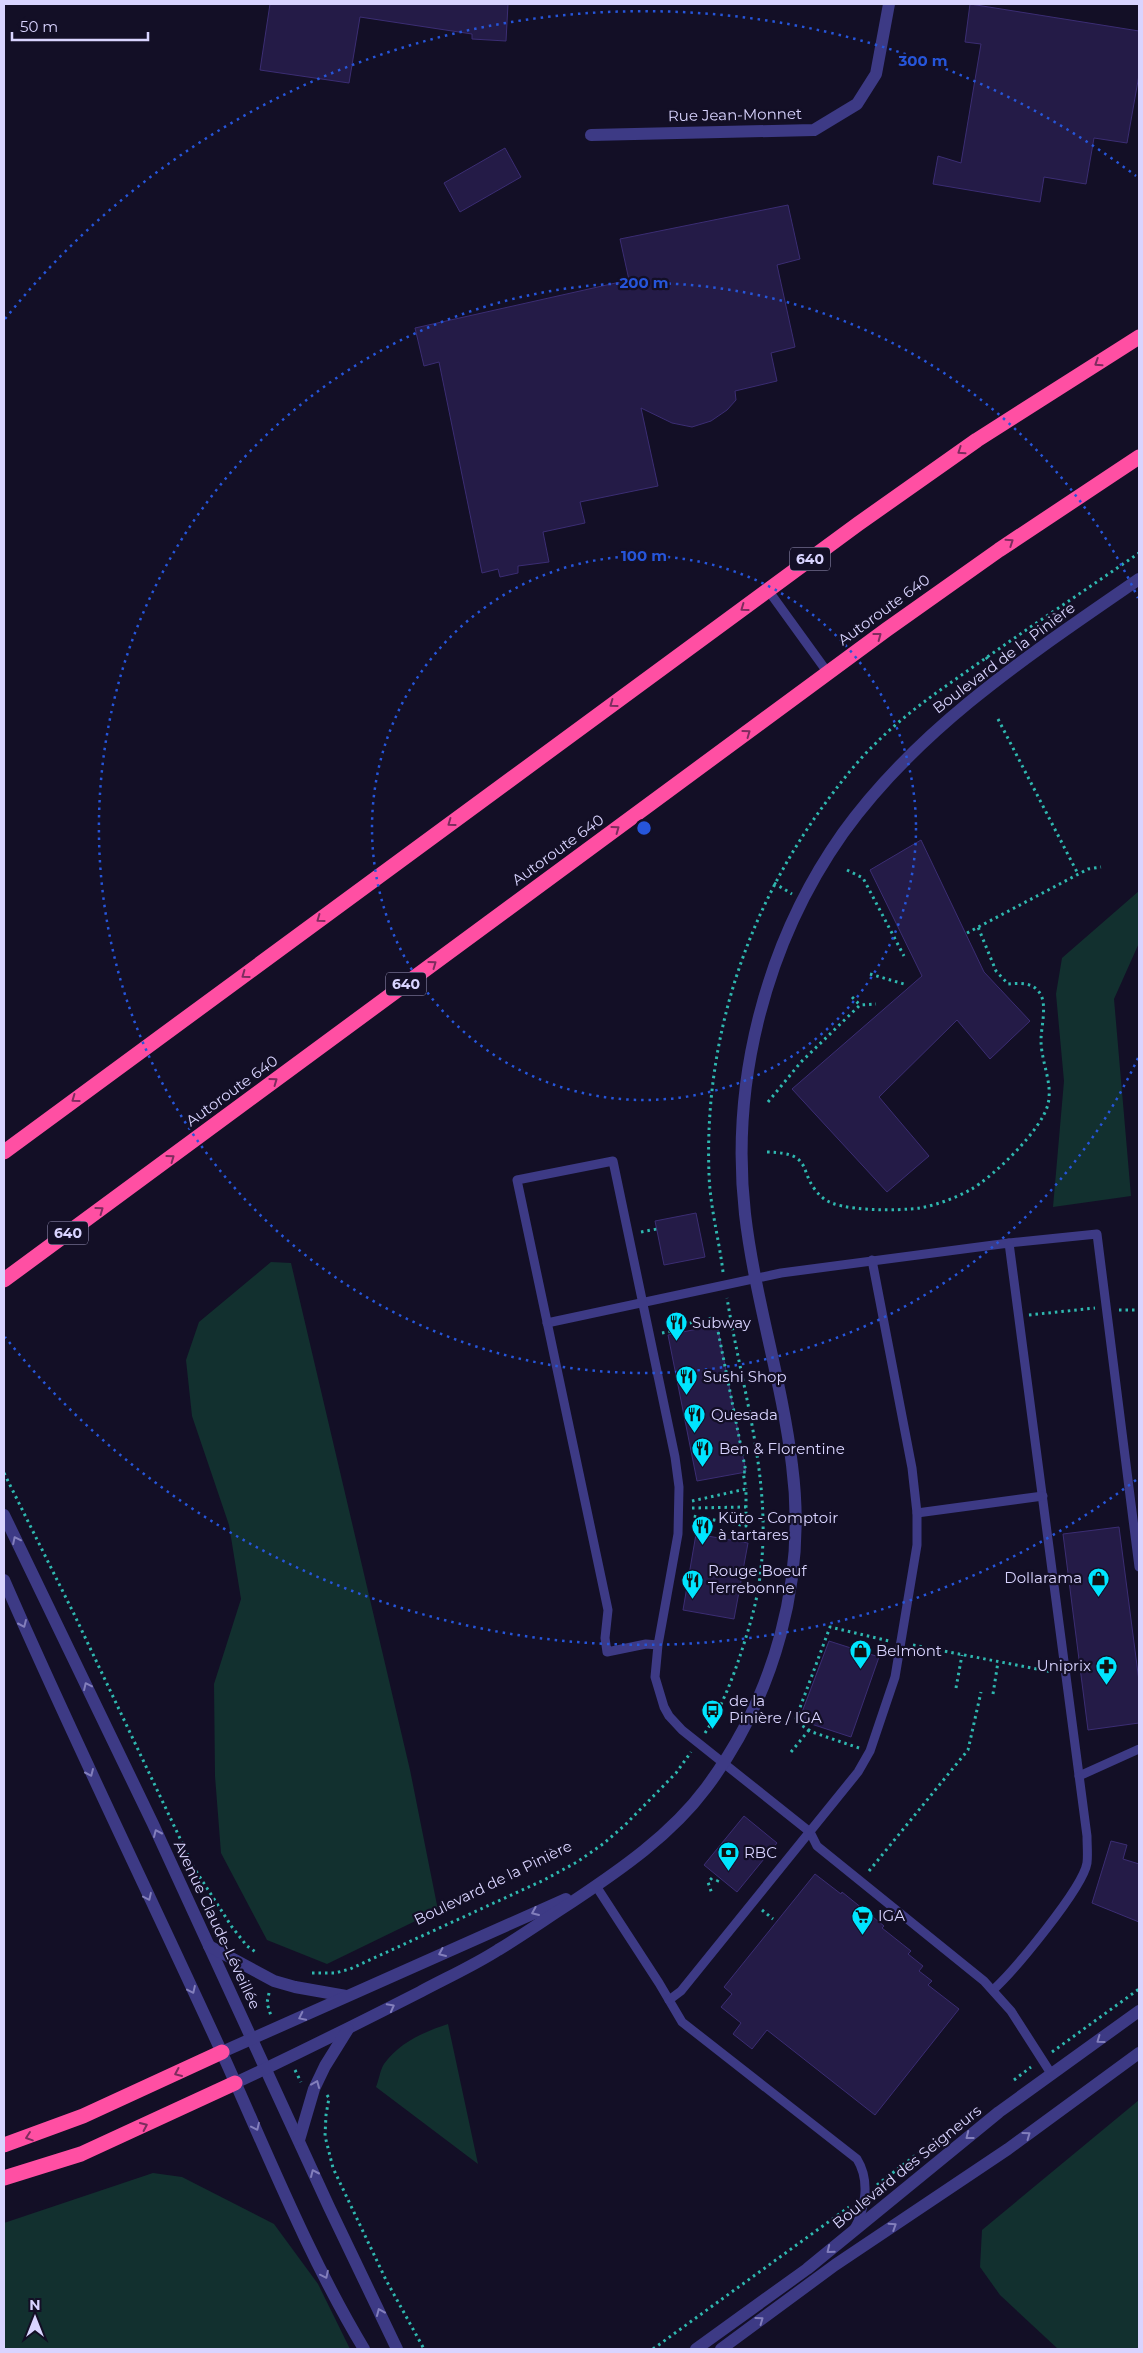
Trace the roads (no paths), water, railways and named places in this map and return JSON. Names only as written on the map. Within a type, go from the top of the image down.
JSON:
[{"type":"highway","name":"640","points":[[4,1152],[768,590],[943,464],[1139,337]]},
{"type":"highway","name":"Autoroute 640","points":[[4,1280],[828,673],[999,550],[1139,457]]},
{"type":"highway","points":[[4,2145],[69,2122],[222,2052]]},
{"type":"highway","points":[[4,2178],[81,2154],[235,2083]]},
{"type":"street","name":"Rue Jean-Monnet","points":[[591,135],[814,130],[857,104],[876,74],[889,4]]},
{"type":"street","name":"Boulevard de la Pinière","points":[[235,2083],[348,2029],[497,1951],[596,1886],[627,1864],[662,1835],[706,1788],[723,1763],[759,1698],[774,1660],[789,1600],[794,1558],[796,1516],[792,1462],[756,1278],[745,1213],[743,1179],[742,1128],[747,1074],[759,1019],[772,973],[799,908],[816,876],[864,806],[905,760],[934,732],[1009,671],[1139,579]]},
{"type":"street","name":"Avenue Claude-Léveillée","points":[[4,1515],[61,1630],[397,2349]]},
{"type":"street","points":[[4,1580],[98,1791],[222,2052],[299,2221],[343,2311],[364,2349]]},
{"type":"street","name":"Boulevard de la Pinière","points":[[222,2052],[596,1886]]},
{"type":"street","points":[[209,1946],[274,1981],[294,1987],[346,1996]]},
{"type":"street","name":"Boulevard des Seigneurs","points":[[696,2349],[807,2269],[971,2134],[1139,2010]]},
{"type":"street","points":[[299,2140],[317,2083],[348,2029]]},
{"type":"street","points":[[721,2349],[835,2265],[1008,2149],[1139,2053]]},
{"type":"lane","points":[[768,590],[828,673]]},
{"type":"lane","points":[[658,1645],[646,1644],[607,1652],[605,1638],[608,1610],[517,1180],[613,1161],[675,1457],[679,1487],[678,1534],[658,1645],[655,1677],[660,1697],[669,1716],[682,1730],[810,1832],[817,1846],[976,1974],[1011,2011],[1052,2075]]},
{"type":"lane","points":[[547,1323],[756,1278],[872,1260],[1097,1234],[1139,1567]]},
{"type":"lane","points":[[993,1990],[1032,1945],[1080,1883],[1087,1864],[1087,1836],[1009,1243]]},
{"type":"lane","points":[[669,2000],[681,1991],[842,1794],[865,1761],[895,1677],[917,1545],[917,1513],[912,1468],[872,1260]]},
{"type":"lane","points":[[917,1513],[1043,1496]]},
{"type":"lane","points":[[1079,1776],[1139,1749]]},
{"type":"lane","points":[[596,1886],[682,2022],[857,2159],[864,2172],[866,2188],[859,2218],[850,2234]]},
{"type":"place","name":"Subway","points":[[676,1342]]},
{"type":"place","name":"Sushi Shop","points":[[687,1396]]},
{"type":"place","name":"Quesada","points":[[695,1434]]},
{"type":"place","name":"Ben & Florentine","points":[[703,1468]]},
{"type":"place","name":"Küto - Comptoir à tartares","points":[[702,1546]]},
{"type":"place","name":"Dollarama","points":[[1098,1597]]},
{"type":"place","name":"Rouge Boeuf Terrebonne","points":[[692,1599]]},
{"type":"place","name":"Belmont","points":[[860,1670]]},
{"type":"place","name":"Uniprix","points":[[1107,1685]]},
{"type":"place","name":"de la Pinière / IGA","points":[[713,1729]]},
{"type":"place","name":"RBC","points":[[728,1872]]},
{"type":"place","name":"IGA","points":[[862,1935]]}]
